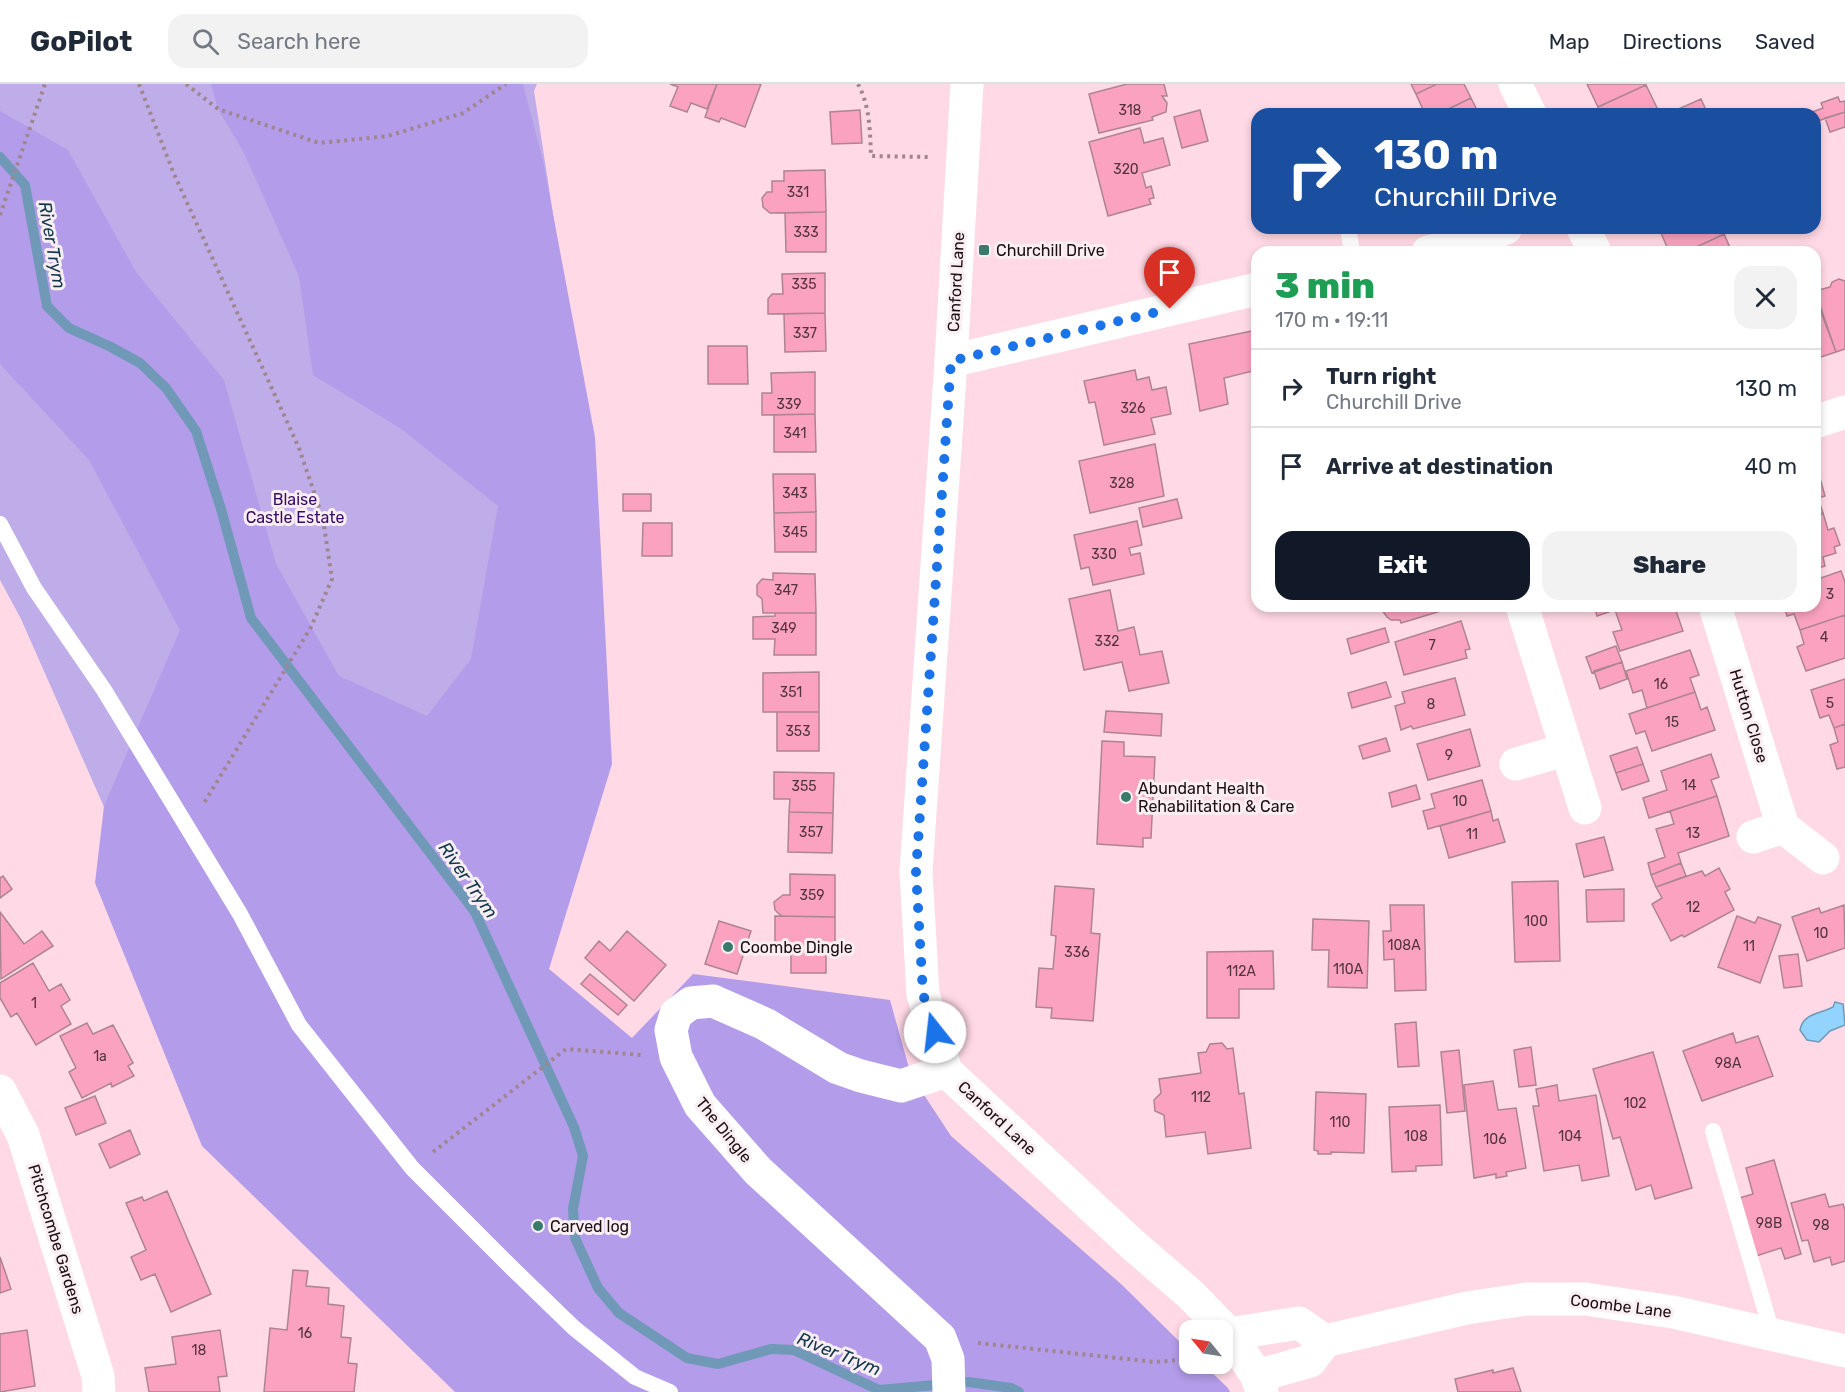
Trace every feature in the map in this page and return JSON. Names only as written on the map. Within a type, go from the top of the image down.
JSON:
[{"type":"street","name":"Canford Lane","points":[[967,84],[951,361],[916,872],[923,994],[946,1071],[1132,1244],[1190,1294],[1248,1364]]},
{"type":"street","points":[[1515,84],[1527,108]]},
{"type":"street","points":[[1454,246],[1491,234]]},
{"type":"street","points":[[951,361],[1251,290]]},
{"type":"street","points":[[1821,420],[1845,412]]},
{"type":"street","points":[[1524,612],[1565,750],[1585,808]]},
{"type":"street","name":"Hutton Close","points":[[1717,612],[1783,827]]},
{"type":"street","points":[[1516,764],[1565,750]]},
{"type":"street","points":[[1752,837],[1783,827],[1823,858]]},
{"type":"street","name":"The Dingle","points":[[944,1349],[758,1171],[700,1105],[676,1057],[670,1030],[676,1014],[691,1003],[712,1001],[765,1024],[838,1068],[861,1076],[901,1086],[946,1071]]},
{"type":"street","name":"Pitchcombe Gardens","points":[[0,1090],[23,1135],[98,1376],[99,1392]]},
{"type":"street","name":"Coombe Lane","points":[[1325,1341],[1467,1308],[1527,1299],[1585,1299],[1673,1312],[1845,1351]]},
{"type":"street","points":[[1299,1323],[1325,1341],[1310,1361],[1248,1364],[1299,1323]]},
{"type":"street","points":[[944,1349],[950,1392]]},
{"type":"lane","points":[[0,524],[34,588],[104,690],[240,914],[299,1025],[412,1168],[574,1328],[635,1377],[670,1392]]},
{"type":"lane","points":[[1713,1131],[1772,1333]]},
{"type":"path","points":[[0,215],[45,84]]},
{"type":"path","points":[[140,84],[174,174],[299,448],[323,519],[332,579],[311,627],[203,804],[178,811]]},
{"type":"path","points":[[186,84],[218,109],[319,142],[388,136],[463,113],[506,84]]},
{"type":"path","points":[[858,84],[868,113],[871,156],[963,158]]},
{"type":"path","points":[[412,1168],[566,1049],[676,1057]]},
{"type":"path","points":[[944,1349],[1155,1362],[1179,1360]]},
{"type":"green space","name":"Blaise Castle Estate","points":[[0,84],[537,84],[534,91],[587,433],[600,770],[119,841],[21,619],[0,580]]},
{"type":"shaded area","name":"Blaise Castle Estate","points":[[211,84],[523,84],[543,161],[595,437],[612,764],[549,969],[632,1038],[693,974],[890,1000],[911,1075],[951,1136],[1121,1284],[1179,1341],[1179,1374],[1213,1374],[1230,1392],[455,1392],[202,1146],[95,883],[104,806],[180,630],[89,460],[0,364],[0,111],[68,150],[136,272],[224,380],[276,564],[339,676],[427,716],[471,659],[498,506],[400,428],[313,375],[299,276],[243,151],[218,109]]},
{"type":"water","points":[[1835,1002],[1843,1004],[1845,1025],[1830,1031],[1819,1042],[1807,1040],[1800,1030],[1802,1024],[1808,1017],[1833,1007]]},
{"type":"building","points":[[670,84],[717,84],[707,109],[691,103],[687,112],[670,106],[678,87]]},
{"type":"building","points":[[717,84],[761,84],[745,127],[721,118],[719,122],[705,117]]},
{"type":"building","points":[[1127,84],[1164,84],[1167,96],[1162,96],[1167,103],[1166,112],[1152,117],[1153,120],[1099,133],[1089,94]]},
{"type":"building","points":[[1411,84],[1437,84],[1416,94]]},
{"type":"building","points":[[1437,84],[1464,84],[1471,98],[1450,108],[1422,108],[1416,94]]},
{"type":"building","points":[[1587,84],[1646,84],[1646,85],[1598,107]]},
{"type":"building","points":[[1646,85],[1657,108],[1598,108]]},
{"type":"building","points":[[1838,97],[1840,102],[1845,101],[1845,112],[1821,120],[1821,109],[1823,108],[1821,103]]},
{"type":"building","points":[[1471,98],[1476,108],[1450,108]]},
{"type":"building","points":[[1701,99],[1705,108],[1681,108]]},
{"type":"building","points":[[860,110],[862,143],[832,144],[830,112]]},
{"type":"building","points":[[1200,110],[1208,141],[1182,148],[1174,117]]},
{"type":"building","points":[[1845,112],[1845,127],[1830,132],[1825,118]]},
{"type":"building","points":[[1140,128],[1144,143],[1163,138],[1170,165],[1142,173],[1146,188],[1151,186],[1154,198],[1149,199],[1151,204],[1108,216],[1089,142]]},
{"type":"building","points":[[825,170],[826,212],[770,213],[763,207],[762,198],[767,192],[772,192],[772,181],[784,181],[784,171]]},
{"type":"building","points":[[826,212],[826,252],[786,252],[785,213]]},
{"type":"building","points":[[1662,234],[1724,234],[1699,246],[1666,246]]},
{"type":"building","points":[[1724,234],[1729,246],[1699,246]]},
{"type":"building","points":[[825,273],[825,313],[768,314],[768,299],[772,294],[783,294],[782,274]]},
{"type":"building","points":[[1839,279],[1845,281],[1845,349],[1836,352],[1821,308],[1821,289],[1830,287],[1832,282]]},
{"type":"building","points":[[1821,312],[1836,352],[1821,357]]},
{"type":"building","points":[[825,313],[826,351],[785,352],[784,314]]},
{"type":"building","points":[[1251,331],[1251,371],[1224,378],[1228,404],[1200,411],[1189,344]]},
{"type":"building","points":[[708,346],[747,346],[748,384],[708,384]]},
{"type":"building","points":[[1135,370],[1137,380],[1149,377],[1152,390],[1166,387],[1171,414],[1151,418],[1155,434],[1104,445],[1095,402],[1089,403],[1084,381]]},
{"type":"building","points":[[815,372],[815,414],[762,415],[762,393],[772,393],[771,373]]},
{"type":"building","points":[[815,414],[816,452],[774,452],[774,415]]},
{"type":"building","points":[[1155,444],[1164,496],[1090,513],[1079,461]]},
{"type":"building","points":[[773,474],[815,474],[816,512],[774,513]]},
{"type":"building","points":[[1821,482],[1825,496],[1821,497]]},
{"type":"building","points":[[623,494],[651,494],[651,511],[623,511]]},
{"type":"building","points":[[1177,499],[1182,518],[1143,527],[1139,508]]},
{"type":"building","points":[[816,512],[816,552],[775,552],[774,513]]},
{"type":"building","points":[[1823,513],[1828,530],[1834,528],[1840,545],[1834,547],[1836,553],[1823,557],[1825,566],[1821,567],[1821,514]]},
{"type":"building","points":[[1137,521],[1142,545],[1129,548],[1131,555],[1140,553],[1144,574],[1093,585],[1089,567],[1081,569],[1074,535]]},
{"type":"building","points":[[643,523],[672,523],[672,556],[642,556]]},
{"type":"building","points":[[1841,571],[1845,582],[1845,615],[1800,630],[1794,614],[1787,616],[1786,612],[1821,612],[1821,578]]},
{"type":"building","points":[[773,573],[815,574],[816,613],[763,613],[762,599],[757,595],[757,585],[762,579],[773,580]]},
{"type":"building","points":[[1110,590],[1118,631],[1134,627],[1140,655],[1162,651],[1169,683],[1129,691],[1122,662],[1084,670],[1069,599]]},
{"type":"building","points":[[1383,612],[1438,612],[1401,623],[1400,620],[1391,620]]},
{"type":"building","points":[[1596,612],[1609,612],[1597,616]]},
{"type":"building","points":[[1616,612],[1676,612],[1683,631],[1620,651],[1613,632],[1622,630]]},
{"type":"building","points":[[775,613],[816,613],[816,655],[774,655],[775,639],[753,639],[753,617],[775,616]]},
{"type":"building","points":[[1845,615],[1845,658],[1806,671],[1797,647],[1804,644],[1800,630]]},
{"type":"building","points":[[1461,621],[1470,649],[1465,650],[1467,658],[1404,675],[1395,642]]},
{"type":"building","points":[[1385,628],[1389,642],[1351,654],[1347,639]]},
{"type":"building","points":[[1616,646],[1622,662],[1592,673],[1586,657]]},
{"type":"building","points":[[1690,650],[1699,675],[1690,678],[1695,692],[1647,708],[1642,690],[1633,693],[1626,671]]},
{"type":"building","points":[[1622,662],[1627,679],[1600,689],[1594,671]]},
{"type":"building","points":[[819,672],[819,712],[763,712],[763,673]]},
{"type":"building","points":[[1455,678],[1465,715],[1401,730],[1395,706],[1405,703],[1402,692]]},
{"type":"building","points":[[1845,679],[1845,724],[1834,728],[1829,715],[1820,718],[1811,690]]},
{"type":"building","points":[[1386,682],[1391,697],[1352,708],[1348,693]]},
{"type":"building","points":[[1695,692],[1701,710],[1707,707],[1715,730],[1652,751],[1645,731],[1636,734],[1629,714]]},
{"type":"building","points":[[1106,711],[1162,714],[1161,736],[1104,732]]},
{"type":"building","points":[[777,712],[819,712],[819,751],[777,751]]},
{"type":"building","points":[[1845,724],[1845,767],[1837,769],[1830,745],[1838,742],[1834,728]]},
{"type":"building","points":[[1470,729],[1480,766],[1428,780],[1417,744]]},
{"type":"building","points":[[1386,738],[1390,751],[1363,759],[1359,746]]},
{"type":"building","name":"Abundant Health Rehabilitation & Care","points":[[1102,741],[1124,742],[1124,756],[1155,757],[1151,838],[1143,838],[1143,847],[1097,844]]},
{"type":"building","points":[[1637,747],[1643,764],[1616,773],[1610,756]]},
{"type":"building","points":[[1711,754],[1719,777],[1711,780],[1717,796],[1649,818],[1643,798],[1667,790],[1661,771]]},
{"type":"building","points":[[1643,764],[1649,781],[1622,790],[1616,773]]},
{"type":"building","points":[[774,772],[834,773],[833,813],[789,812],[790,799],[774,799]]},
{"type":"building","points":[[1482,780],[1491,811],[1428,829],[1423,811],[1435,808],[1431,794]]},
{"type":"building","points":[[1416,785],[1420,799],[1392,807],[1389,793]]},
{"type":"building","points":[[1717,796],[1729,836],[1678,853],[1681,863],[1651,875],[1648,863],[1665,857],[1656,829],[1674,824],[1670,811]]},
{"type":"building","points":[[1491,811],[1493,821],[1498,819],[1505,842],[1449,858],[1440,826]]},
{"type":"building","points":[[789,812],[833,813],[832,853],[788,852]]},
{"type":"building","points":[[1604,837],[1613,870],[1584,877],[1576,844]]},
{"type":"building","points":[[1681,863],[1686,876],[1656,887],[1651,875]]},
{"type":"building","points":[[1719,868],[1730,889],[1725,892],[1734,910],[1684,937],[1682,935],[1671,941],[1652,904],[1662,898],[1656,887],[1702,871],[1705,876]]},
{"type":"building","points":[[790,874],[835,875],[835,917],[782,916],[778,913],[774,902],[783,895],[790,895]]},
{"type":"building","points":[[3,876],[12,889],[0,898],[0,878]]},
{"type":"building","points":[[1558,881],[1560,961],[1515,962],[1512,882]]},
{"type":"building","points":[[1055,886],[1094,889],[1091,933],[1100,934],[1093,1021],[1051,1018],[1052,1008],[1036,1007],[1039,968],[1053,969],[1056,936],[1051,935]]},
{"type":"building","points":[[1624,889],[1624,921],[1587,922],[1586,890]]},
{"type":"building","points":[[1390,905],[1424,905],[1426,990],[1395,991],[1394,959],[1384,960],[1383,931],[1391,931]]},
{"type":"building","points":[[1844,905],[1845,948],[1807,961],[1792,917],[1819,908],[1821,913]]},
{"type":"building","points":[[0,912],[24,944],[42,931],[53,946],[1,979]]},
{"type":"building","points":[[775,916],[835,917],[835,954],[826,954],[826,973],[791,973],[791,942],[775,942]]},
{"type":"building","points":[[1737,916],[1755,923],[1758,917],[1781,925],[1760,983],[1718,967]]},
{"type":"building","points":[[1313,919],[1369,921],[1367,988],[1328,987],[1329,950],[1312,950]]},
{"type":"building","name":"Coombe Dingle","points":[[719,921],[751,931],[737,974],[705,964]]},
{"type":"building","points":[[627,931],[666,965],[634,1001],[585,958],[599,941],[610,951]]},
{"type":"building","points":[[1273,951],[1274,989],[1239,989],[1239,1018],[1207,1018],[1207,952]]},
{"type":"building","points":[[1798,954],[1802,986],[1784,988],[1779,956]]},
{"type":"building","points":[[33,963],[49,991],[61,984],[70,1000],[61,1006],[71,1024],[36,1045],[17,1013],[11,1017],[0,998],[0,983]]},
{"type":"building","points":[[590,974],[627,1005],[618,1015],[581,984]]},
{"type":"building","points":[[1416,1022],[1419,1066],[1398,1067],[1395,1024]]},
{"type":"building","points":[[87,1023],[93,1034],[113,1025],[133,1063],[128,1066],[134,1076],[112,1087],[111,1083],[82,1098],[69,1072],[76,1068],[60,1036]]},
{"type":"building","points":[[1733,1033],[1736,1043],[1758,1036],[1773,1076],[1702,1101],[1683,1051]]},
{"type":"building","points":[[1222,1043],[1227,1049],[1233,1048],[1239,1094],[1244,1093],[1251,1148],[1208,1154],[1205,1132],[1166,1137],[1164,1115],[1155,1111],[1154,1100],[1161,1093],[1159,1079],[1201,1073],[1198,1053],[1206,1052],[1210,1044]]},
{"type":"building","points":[[1531,1047],[1536,1085],[1519,1087],[1514,1050]]},
{"type":"building","points":[[1459,1050],[1465,1111],[1447,1113],[1441,1052]]},
{"type":"building","points":[[1653,1052],[1692,1188],[1655,1199],[1651,1185],[1636,1190],[1620,1137],[1613,1139],[1593,1069]]},
{"type":"building","points":[[1493,1081],[1498,1110],[1516,1108],[1526,1168],[1506,1172],[1507,1176],[1496,1178],[1496,1174],[1474,1178],[1464,1085]]},
{"type":"building","points":[[1557,1085],[1559,1101],[1596,1095],[1609,1176],[1582,1181],[1579,1165],[1544,1171],[1533,1106],[1539,1106],[1536,1089]]},
{"type":"building","points":[[1316,1092],[1366,1094],[1364,1153],[1318,1154],[1318,1151],[1314,1150]]},
{"type":"building","points":[[95,1096],[106,1123],[76,1135],[65,1108]]},
{"type":"building","points":[[1440,1105],[1442,1165],[1416,1166],[1416,1171],[1392,1172],[1389,1107]]},
{"type":"building","points":[[130,1130],[140,1154],[110,1168],[99,1144]]},
{"type":"building","points":[[1774,1160],[1801,1254],[1785,1259],[1781,1248],[1756,1256],[1739,1198],[1753,1194],[1746,1168]]},
{"type":"building","points":[[167,1191],[211,1294],[171,1312],[155,1274],[141,1280],[131,1257],[146,1250],[126,1203],[142,1197],[144,1201]]},
{"type":"building","points":[[1825,1194],[1829,1207],[1843,1204],[1845,1210],[1845,1261],[1832,1265],[1830,1257],[1814,1262],[1808,1240],[1802,1241],[1791,1203]]},
{"type":"building","points":[[0,1257],[11,1289],[0,1293]]},
{"type":"building","points":[[293,1270],[308,1271],[306,1286],[329,1288],[328,1304],[344,1306],[341,1337],[351,1338],[348,1363],[357,1364],[354,1392],[264,1392],[270,1328],[287,1330]]},
{"type":"building","points":[[27,1330],[35,1386],[0,1392],[0,1334]]},
{"type":"building","points":[[220,1330],[227,1376],[218,1377],[220,1392],[149,1392],[145,1368],[176,1364],[172,1337]]},
{"type":"building","points":[[1513,1368],[1521,1392],[1458,1392],[1455,1379]]},
{"type":"waterway","name":"River Trym","points":[[0,157],[25,185],[47,306],[69,328],[140,363],[166,388],[196,431],[221,509],[251,618],[475,912],[574,1127],[583,1156],[573,1209],[575,1238],[598,1288],[619,1313],[687,1358],[718,1364],[771,1349],[794,1350],[879,1390],[969,1382],[1011,1388],[1019,1392]]},
{"type":"place","name":"Churchill Drive","points":[[984,250]]},
{"type":"place","name":"Abundant Health Rehabilitation & Care","points":[[1126,797]]},
{"type":"place","name":"Coombe Dingle","points":[[728,947]]},
{"type":"place","name":"Carved log","points":[[538,1226]]},
{"type":"route","points":[[935,1032],[923,994],[916,872],[951,361],[1170,309]]}]
